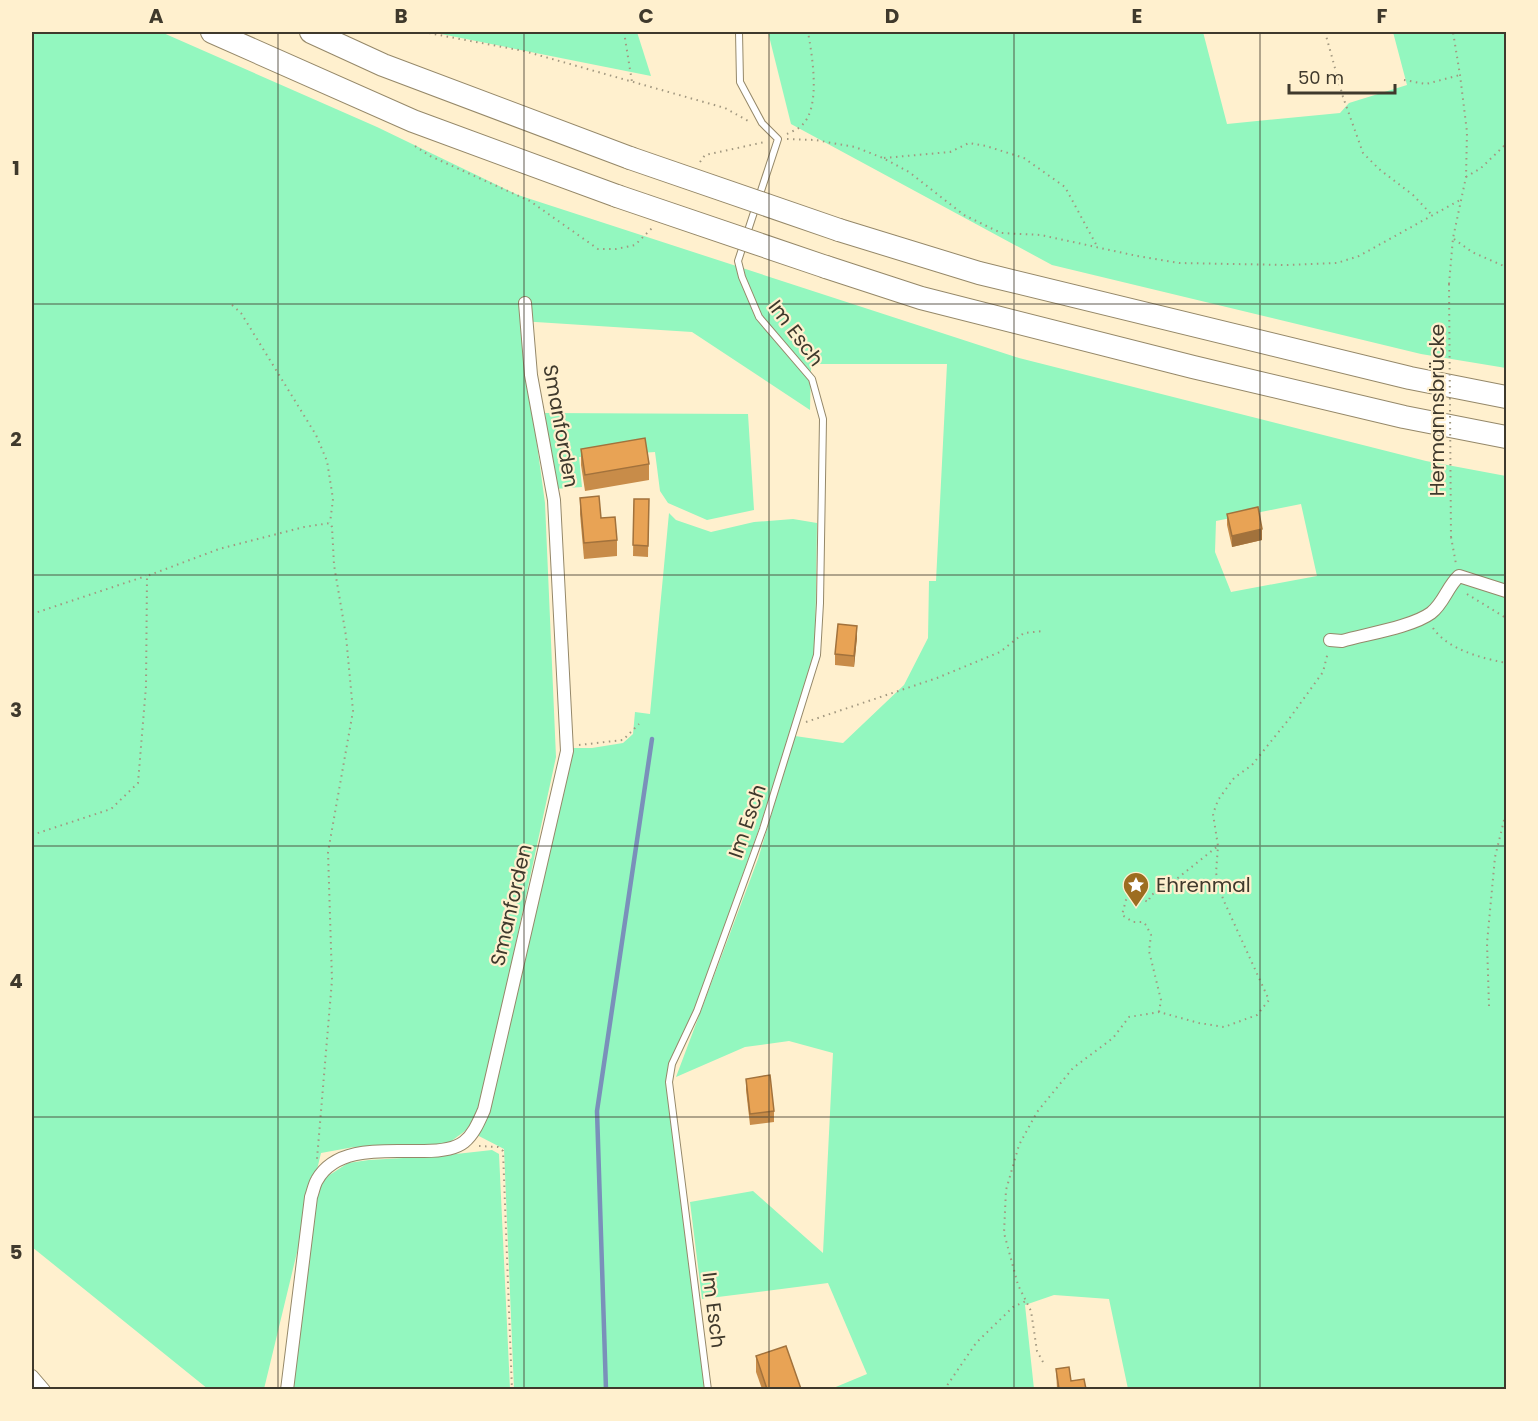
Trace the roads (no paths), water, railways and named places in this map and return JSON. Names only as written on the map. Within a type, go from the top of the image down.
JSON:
[{"type":"highway","points":[[212,32],[413,121],[616,196],[921,298],[1193,368],[1404,417],[1506,437]]},
{"type":"highway","points":[[311,32],[383,65],[630,158],[839,230],[979,273],[1410,378],[1506,397]]},
{"type":"street","name":"Smanforden","points":[[287,1389],[311,1197],[316,1180],[327,1167],[340,1158],[362,1153],[434,1151],[453,1148],[464,1142],[476,1128],[484,1110],[567,745],[554,500],[531,375],[525,303]]},
{"type":"street","points":[[1330,640],[1342,641],[1425,616],[1438,606],[1459,576],[1506,591]]},
{"type":"street","points":[[32,1376],[44,1389]]},
{"type":"lane","name":"Im Esch","points":[[708,1389],[669,1082],[672,1064],[697,1011],[763,828],[817,656],[820,603],[823,419],[812,379],[759,317],[742,277],[738,261],[778,139],[762,123],[740,82],[739,32]]},
{"type":"waterway","points":[[606,1390],[597,1111],[652,739]]},
{"type":"place","name":"Ehrenmal","points":[[1136,908]]}]
